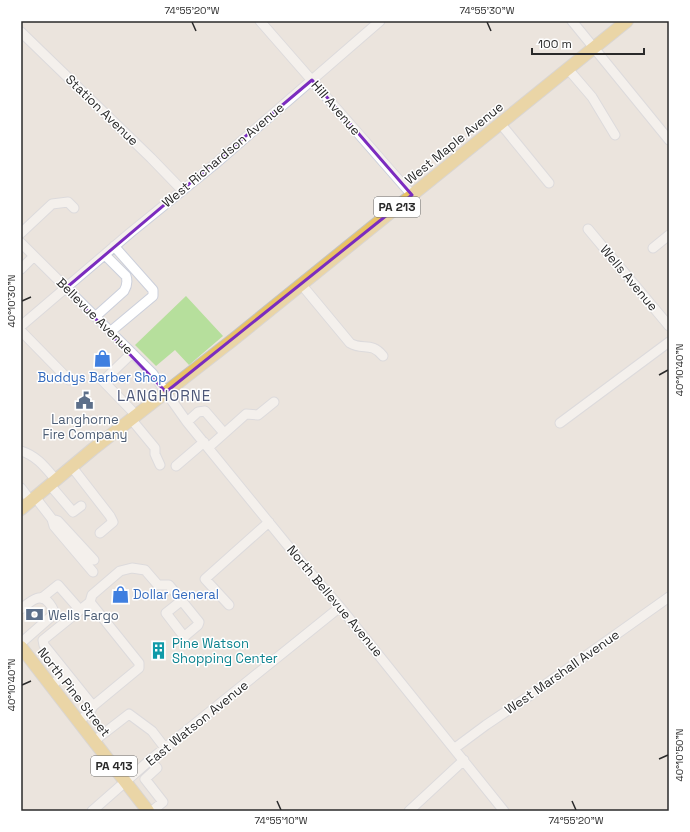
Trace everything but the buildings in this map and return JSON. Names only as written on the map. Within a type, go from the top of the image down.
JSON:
[{"type":"main road","name":"West Maple Avenue","points":[[166,392],[628,21]]},
{"type":"main road","name":"PA 213","points":[[21,509],[166,392]]},
{"type":"main road","name":"North Pine Street","points":[[21,647],[148,811]]},
{"type":"street","name":"Hill Avenue","points":[[260,21],[412,195]]},
{"type":"street","name":"West Richardson Avenue","points":[[23,321],[66,288],[114,246],[215,164],[380,21]]},
{"type":"street","points":[[572,21],[669,140]]},
{"type":"street","name":"Station Avenue","points":[[21,32],[182,190]]},
{"type":"street","points":[[568,69],[592,97],[615,135]]},
{"type":"street","points":[[500,123],[549,183]]},
{"type":"street","points":[[21,233],[52,204],[68,202],[74,208]]},
{"type":"street","name":"Wells Avenue","points":[[588,229],[669,326]]},
{"type":"street","points":[[653,248],[669,235]]},
{"type":"street","name":"Bellevue Avenue","points":[[21,243],[132,353],[152,374],[166,392]]},
{"type":"street","points":[[110,332],[153,296],[153,290],[114,246]]},
{"type":"street","points":[[95,317],[124,291],[126,287],[126,276],[105,255]]},
{"type":"street","points":[[21,269],[34,256]]},
{"type":"street","points":[[301,284],[350,343],[354,345],[373,347],[383,356]]},
{"type":"street","points":[[21,331],[69,380]]},
{"type":"street","points":[[560,424],[669,342]]},
{"type":"street","points":[[132,353],[103,381],[134,417],[155,448],[155,454],[160,465]]},
{"type":"street","name":"North Bellevue Avenue","points":[[166,392],[206,445],[455,748],[504,811]]},
{"type":"street","points":[[176,466],[224,433],[246,414],[258,415],[274,402]]},
{"type":"street","points":[[188,422],[198,412],[205,411],[224,433]]},
{"type":"street","points":[[21,451],[39,460],[73,512],[81,506]]},
{"type":"street","points":[[72,467],[113,522],[100,534]]},
{"type":"street","points":[[21,488],[52,519],[54,526],[93,572]]},
{"type":"street","points":[[52,519],[58,521],[94,560]]},
{"type":"street","points":[[229,605],[205,579],[269,522]]},
{"type":"street","points":[[92,706],[44,645],[43,640],[90,602],[92,595],[120,571],[132,568],[145,570],[158,584],[169,585],[181,601]]},
{"type":"street","points":[[21,610],[34,599],[43,597],[58,585],[80,610]]},
{"type":"street","points":[[21,642],[54,614],[54,610],[43,597]]},
{"type":"street","name":"West Marshall Avenue","points":[[455,748],[486,724],[532,694],[669,597]]},
{"type":"street","points":[[79,721],[90,712],[92,706],[139,668],[139,663],[90,602]]},
{"type":"street","name":"East Watson Avenue","points":[[92,811],[150,760],[340,607]]},
{"type":"street","points":[[51,686],[66,673]]},
{"type":"street","points":[[94,741],[129,714],[152,731],[165,748]]},
{"type":"street","points":[[150,760],[157,768],[145,779],[163,802],[152,811]]},
{"type":"street","points":[[411,810],[464,760]]},
{"type":"highlighted area","points":[[312,80],[412,195],[166,392],[66,288]]},
{"type":"green space","points":[[186,296],[223,336],[189,365],[175,350],[156,366],[135,345]]},
{"type":"place","name":"Buddys Barber Shop","points":[[102,358]]},
{"type":"place","name":"Langhorne Fire Company","points":[[85,400]]},
{"type":"place","name":"Dollar General","points":[[120,594]]},
{"type":"place","name":"Wells Fargo","points":[[35,615]]},
{"type":"place","name":"Pine Watson Shopping Center","points":[[159,650]]},
{"type":"district","name":"LANGHORNE","points":[[164,395]]}]
